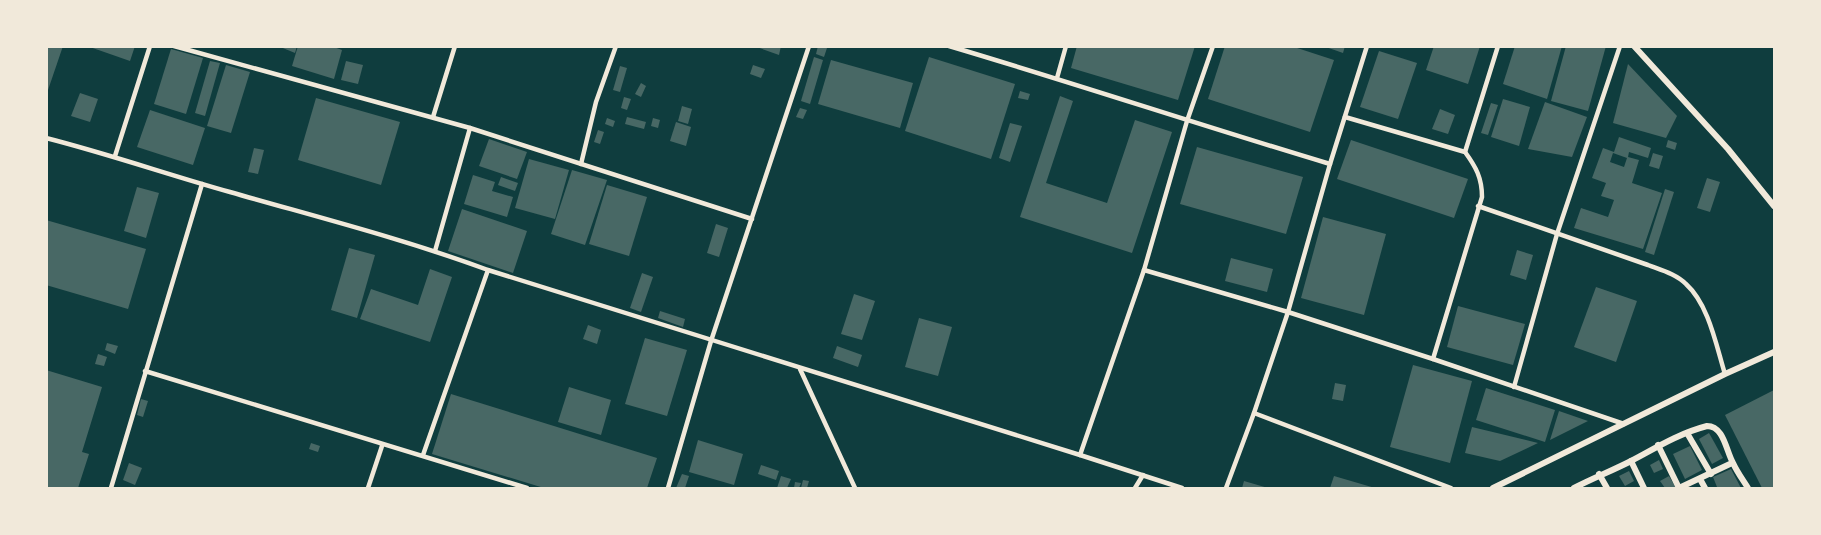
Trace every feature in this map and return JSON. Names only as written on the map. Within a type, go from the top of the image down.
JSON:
[{"type":"street","points":[[1634,46],[1728,149],[1774,206]]},
{"type":"street","points":[[1493,489],[1774,352]]},
{"type":"street","points":[[1574,489],[1658,445],[1707,426],[1720,433],[1732,463],[1748,489]]},
{"type":"street","points":[[1687,433],[1711,474]]},
{"type":"street","points":[[1658,445],[1679,488],[1732,463]]},
{"type":"street","points":[[1631,461],[1644,489]]},
{"type":"street","points":[[1599,474],[1607,489]]},
{"type":"street","points":[[1700,479],[1705,489]]},
{"type":"lane","points":[[115,156],[150,46]]},
{"type":"lane","points":[[174,46],[470,128],[752,219]]},
{"type":"lane","points":[[433,117],[455,46]]},
{"type":"lane","points":[[581,164],[596,102],[616,46]]},
{"type":"lane","points":[[668,489],[711,341],[809,46]]},
{"type":"lane","points":[[949,46],[1330,164]]},
{"type":"lane","points":[[1057,78],[1066,46]]},
{"type":"lane","points":[[1080,454],[1144,270],[1187,121],[1213,46]]},
{"type":"lane","points":[[1226,489],[1288,312],[1330,164],[1367,46]]},
{"type":"lane","points":[[1465,152],[1498,46]]},
{"type":"lane","points":[[1514,387],[1557,234],[1620,46]]},
{"type":"lane","points":[[1345,117],[1465,152],[1481,180],[1482,197],[1433,358]]},
{"type":"lane","points":[[435,251],[470,128]]},
{"type":"lane","points":[[46,138],[115,156],[202,184],[435,251],[711,341],[1080,454],[1182,489]]},
{"type":"lane","points":[[111,489],[202,184]]},
{"type":"lane","points":[[1478,206],[1673,275],[1686,284],[1700,301],[1725,374]]},
{"type":"lane","points":[[423,455],[488,270]]},
{"type":"lane","points":[[1144,270],[1433,358],[1624,424]]},
{"type":"lane","points":[[800,369],[855,489]]},
{"type":"lane","points":[[145,371],[527,489]]},
{"type":"lane","points":[[1254,413],[1451,489]]},
{"type":"lane","points":[[368,489],[382,446]]},
{"type":"lane","points":[[1136,489],[1143,475]]},
{"type":"building","points":[[46,46],[63,46],[47,93],[46,93]]},
{"type":"building","points":[[87,46],[135,46],[130,61]]},
{"type":"building","points":[[278,46],[297,46],[295,53]]},
{"type":"building","points":[[298,46],[331,46],[342,50],[334,79],[292,66]]},
{"type":"building","points":[[754,46],[781,46],[779,55]]},
{"type":"building","points":[[818,46],[827,48],[824,57],[816,54]]},
{"type":"building","points":[[1077,46],[1195,46],[1178,100],[1071,68]]},
{"type":"building","points":[[1225,46],[1291,46],[1334,60],[1310,132],[1208,99]]},
{"type":"building","points":[[1323,46],[1345,46],[1343,53]]},
{"type":"building","points":[[1434,46],[1480,46],[1468,84],[1426,70]]},
{"type":"building","points":[[1515,46],[1562,46],[1547,99],[1503,84]]},
{"type":"building","points":[[1566,46],[1606,46],[1588,111],[1551,101]]},
{"type":"building","points":[[171,49],[203,58],[186,114],[154,104]]},
{"type":"building","points":[[1379,51],[1417,63],[1398,119],[1360,107]]},
{"type":"building","points":[[814,57],[823,60],[810,104],[801,101]]},
{"type":"building","points":[[929,57],[1015,84],[991,159],[905,131]]},
{"type":"building","points":[[831,60],[913,83],[900,128],[818,104]]},
{"type":"building","points":[[210,61],[220,63],[205,116],[195,113]]},
{"type":"building","points":[[346,61],[363,65],[358,84],[341,80]]},
{"type":"building","points":[[1628,64],[1677,116],[1666,138],[1613,123]]},
{"type":"building","points":[[226,65],[250,72],[231,133],[207,126]]},
{"type":"building","points":[[753,65],[765,69],[761,78],[750,74]]},
{"type":"building","points":[[620,66],[627,68],[620,92],[613,90]]},
{"type":"building","points":[[641,83],[646,86],[641,97],[635,94]]},
{"type":"building","points":[[1020,91],[1030,94],[1028,100],[1018,98]]},
{"type":"building","points":[[80,93],[98,99],[90,122],[71,116]]},
{"type":"building","points":[[1060,96],[1073,101],[1046,183],[1107,203],[1135,120],[1172,132],[1132,253],[1020,217]]},
{"type":"building","points":[[624,97],[631,99],[627,110],[621,108]]},
{"type":"building","points":[[316,98],[400,122],[381,185],[298,160]]},
{"type":"building","points":[[1503,99],[1530,107],[1519,146],[1491,137]]},
{"type":"building","points":[[1545,102],[1587,117],[1572,157],[1528,149]]},
{"type":"building","points":[[1491,103],[1498,105],[1488,135],[1481,133]]},
{"type":"building","points":[[682,106],[692,109],[688,124],[678,121]]},
{"type":"building","points":[[800,108],[807,110],[803,119],[796,117]]},
{"type":"building","points":[[1440,109],[1455,115],[1448,134],[1432,129]]},
{"type":"building","points":[[150,110],[205,128],[193,165],[137,147]]},
{"type":"building","points":[[627,117],[646,122],[644,129],[625,124]]},
{"type":"building","points":[[607,118],[615,121],[613,127],[605,124]]},
{"type":"building","points":[[653,118],[660,120],[658,128],[651,126]]},
{"type":"building","points":[[676,122],[691,127],[686,146],[670,141]]},
{"type":"building","points":[[1010,123],[1022,126],[1010,162],[999,158]]},
{"type":"building","points":[[598,130],[604,132],[600,144],[594,142]]},
{"type":"building","points":[[1619,137],[1651,148],[1648,158],[1629,152],[1628,157],[1639,160],[1632,183],[1662,193],[1643,249],[1574,228],[1581,208],[1608,217],[1614,200],[1601,196],[1606,183],[1592,178],[1603,148],[1614,152]],"holes":[[[1613,153],[1627,158],[1624,167],[1610,162]]]},
{"type":"building","points":[[489,139],[527,152],[517,179],[479,166]]},
{"type":"building","points":[[1351,140],[1468,179],[1454,218],[1337,179]]},
{"type":"building","points":[[1668,140],[1677,143],[1675,150],[1666,147]]},
{"type":"building","points":[[1197,147],[1303,177],[1286,234],[1180,204]]},
{"type":"building","points":[[254,148],[264,150],[258,174],[248,172]]},
{"type":"building","points":[[1653,153],[1663,156],[1659,169],[1649,166]]},
{"type":"building","points":[[529,159],[569,170],[555,219],[515,208]]},
{"type":"building","points":[[572,170],[607,180],[585,245],[551,234]]},
{"type":"building","points":[[473,175],[495,182],[492,191],[513,197],[507,217],[464,204]]},
{"type":"building","points":[[501,177],[518,183],[515,191],[498,185]]},
{"type":"building","points":[[1707,178],[1720,182],[1710,212],[1697,208]]},
{"type":"building","points":[[607,185],[647,197],[629,256],[589,244]]},
{"type":"building","points":[[137,187],[159,193],[146,238],[124,231]]},
{"type":"building","points":[[1665,189],[1674,192],[1654,255],[1645,252]]},
{"type":"building","points":[[462,209],[527,231],[513,273],[448,251]]},
{"type":"building","points":[[1323,217],[1386,234],[1364,315],[1301,298]]},
{"type":"building","points":[[46,220],[146,249],[128,309],[46,285]]},
{"type":"building","points":[[716,224],[728,228],[719,257],[707,253]]},
{"type":"building","points":[[349,248],[375,255],[357,318],[331,310]]},
{"type":"building","points":[[1517,250],[1533,255],[1526,280],[1510,275]]},
{"type":"building","points":[[1231,258],[1273,269],[1267,292],[1225,281]]},
{"type":"building","points":[[430,269],[452,277],[430,342],[360,319],[371,289],[418,305]]},
{"type":"building","points":[[642,273],[653,277],[641,312],[630,308]]},
{"type":"building","points":[[1596,287],[1637,301],[1616,362],[1574,347]]},
{"type":"building","points":[[854,294],[875,301],[862,340],[841,334]]},
{"type":"building","points":[[1458,306],[1525,324],[1513,365],[1447,347]]},
{"type":"building","points":[[660,311],[685,319],[683,327],[658,318]]},
{"type":"building","points":[[919,318],[952,327],[938,376],[905,367]]},
{"type":"building","points":[[588,325],[601,330],[597,344],[583,339]]},
{"type":"building","points":[[645,338],[687,350],[667,416],[625,404]]},
{"type":"building","points":[[107,343],[118,346],[115,354],[105,350]]},
{"type":"building","points":[[837,346],[862,355],[858,367],[833,358]]},
{"type":"building","points":[[98,354],[107,357],[104,366],[95,364]]},
{"type":"building","points":[[1413,365],[1472,381],[1450,463],[1390,447]]},
{"type":"building","points":[[46,370],[102,387],[82,452],[89,454],[78,488],[46,488]]},
{"type":"building","points":[[1335,383],[1346,385],[1343,401],[1332,399]]},
{"type":"building","points":[[569,387],[611,400],[601,435],[558,422]]},
{"type":"building","points":[[1486,388],[1555,410],[1545,442],[1476,420]]},
{"type":"building","points":[[1774,390],[1774,488],[1762,488],[1725,415]]},
{"type":"building","points":[[451,394],[657,458],[647,488],[544,488],[432,454]]},
{"type":"building","points":[[141,399],[148,401],[143,417],[137,415]]},
{"type":"building","points":[[1559,411],[1588,421],[1550,440]]},
{"type":"building","points":[[1472,427],[1538,443],[1500,461],[1465,453]]},
{"type":"building","points":[[1709,433],[1723,458],[1712,464],[1699,439]]},
{"type":"building","points":[[698,440],[743,454],[734,485],[689,472]]},
{"type":"building","points":[[311,443],[320,446],[318,452],[309,449]]},
{"type":"building","points":[[1690,446],[1702,470],[1685,479],[1673,454]]},
{"type":"building","points":[[1659,460],[1663,469],[1654,473],[1650,465]]},
{"type":"building","points":[[129,463],[142,468],[135,485],[123,480]]},
{"type":"building","points":[[761,465],[779,471],[776,480],[758,474]]},
{"type":"building","points":[[1731,469],[1741,488],[1714,488],[1717,487],[1713,477]]},
{"type":"building","points":[[1629,471],[1634,481],[1625,486],[1619,476]]},
{"type":"building","points":[[682,474],[689,476],[685,488],[676,488]]},
{"type":"building","points":[[781,476],[791,479],[787,488],[777,488]]},
{"type":"building","points":[[1334,476],[1375,488],[1330,488]]},
{"type":"building","points":[[1669,476],[1676,488],[1665,488],[1660,481]]},
{"type":"building","points":[[803,480],[809,481],[807,488],[801,488]]},
{"type":"building","points":[[1244,481],[1268,488],[1242,488]]},
{"type":"building","points":[[795,482],[801,483],[799,488],[794,488]]}]
